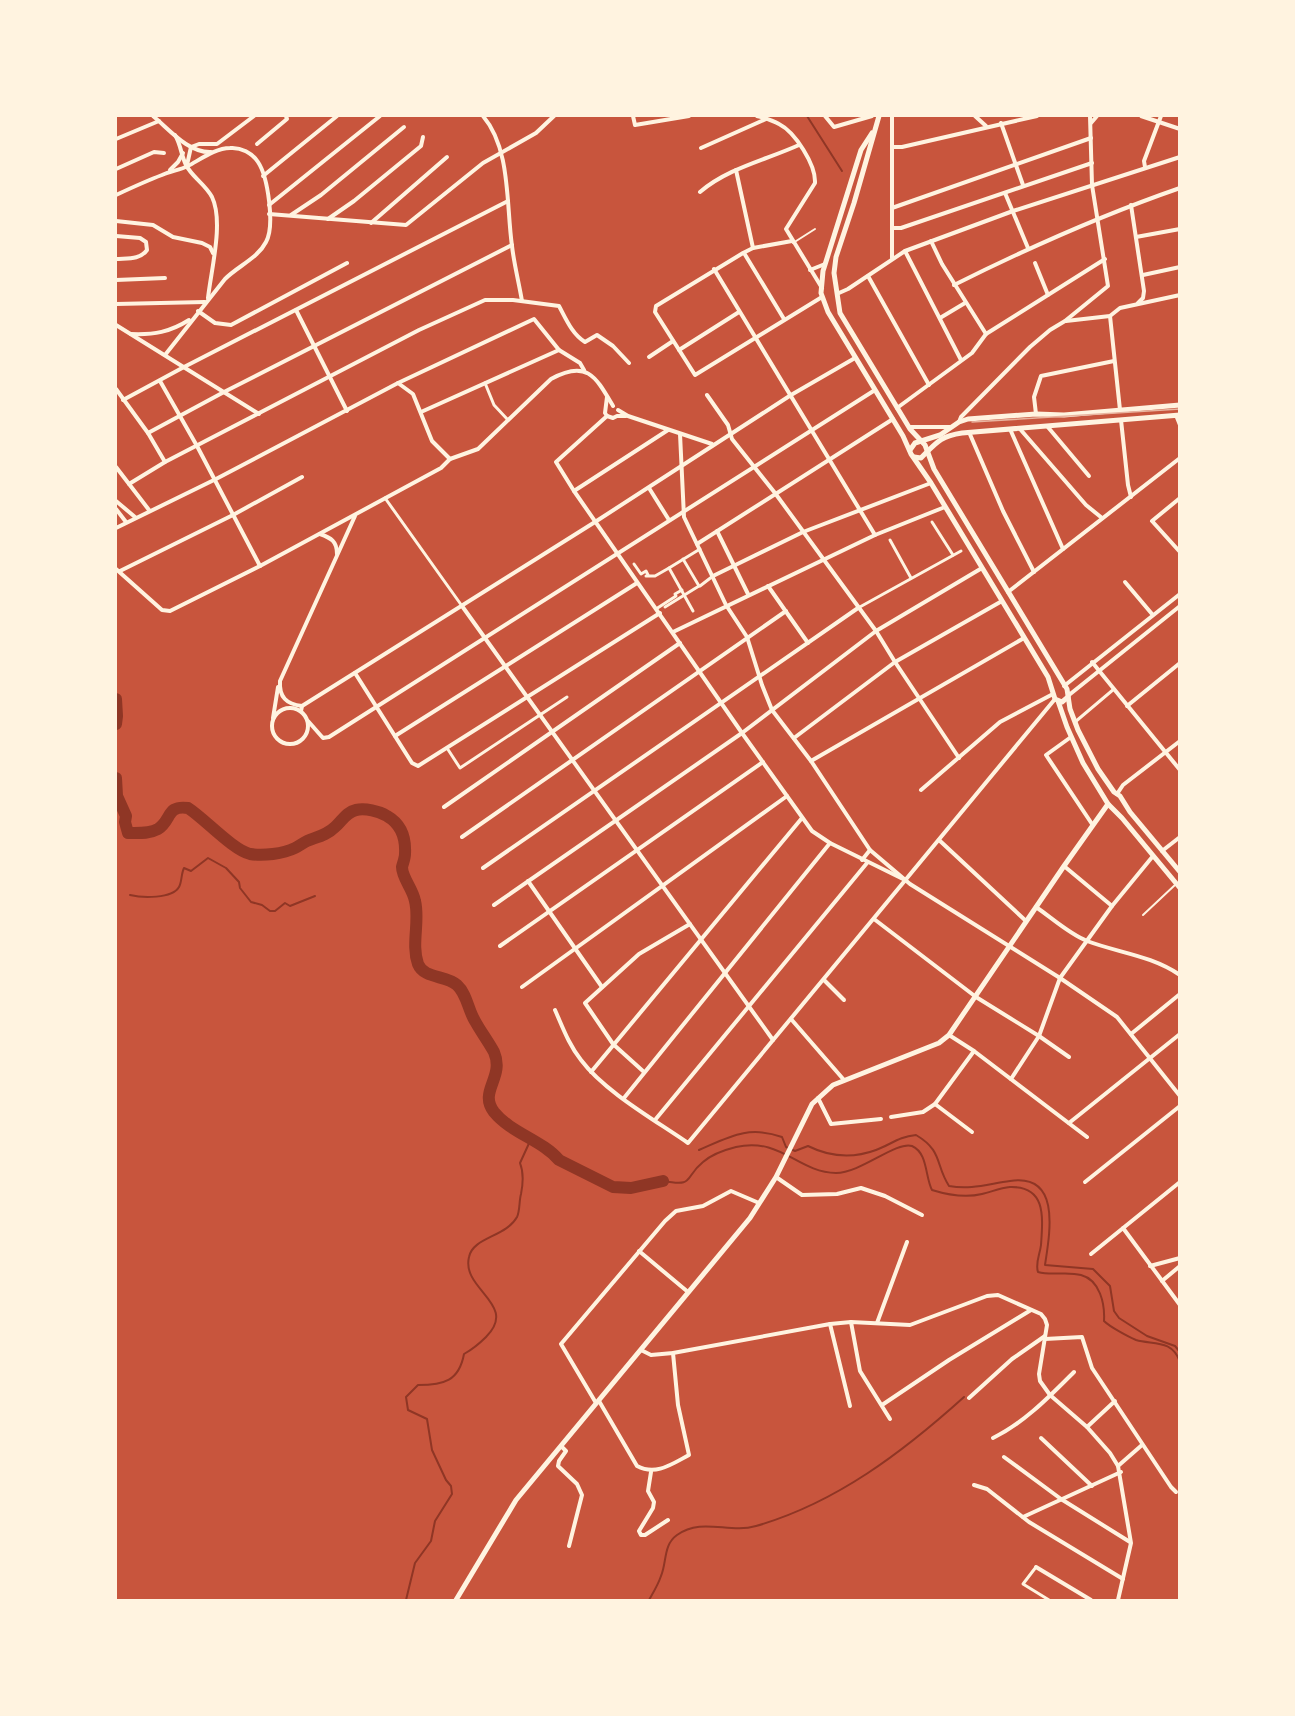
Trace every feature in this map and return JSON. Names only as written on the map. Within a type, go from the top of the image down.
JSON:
[{"type":"main road","points":[[879,116],[834,266],[840,313],[909,427],[926,447],[934,469],[1064,686],[1069,695],[1070,709],[1075,722],[1098,769],[1179,872]]},
{"type":"main road","points":[[873,133],[861,150],[825,264],[822,289],[828,312],[1048,677],[1083,763],[1108,804],[1178,886]]},
{"type":"main road","points":[[822,289],[828,284],[836,286]]},
{"type":"main road","points":[[824,299],[830,302],[838,296]]},
{"type":"main road","points":[[910,450],[913,444],[968,419],[1035,414],[1064,415],[1179,405]]},
{"type":"main road","points":[[914,457],[921,458],[935,442],[950,435],[965,432],[1178,415]]},
{"type":"main road","points":[[959,422],[958,426],[965,432]]},
{"type":"main road","points":[[1055,697],[1056,688],[1064,686]]},
{"type":"main road","points":[[1055,697],[1065,701],[1069,695]]},
{"type":"main road","points":[[456,1600],[516,1500],[760,1204],[812,1104],[833,1085],[939,1042],[949,1035],[1092,824],[1108,804],[1110,793],[1117,795]]},
{"type":"main road","points":[[1108,804],[1119,805],[1117,795]]},
{"type":"street","points":[[153,116],[191,147],[204,153],[230,148],[242,149],[252,155],[259,163],[263,176],[269,205],[271,233],[259,253],[235,269],[208,298],[165,355]]},
{"type":"street","points":[[191,147],[199,144],[217,144],[254,116]]},
{"type":"street","points":[[263,176],[337,116]]},
{"type":"street","points":[[269,205],[380,116]]},
{"type":"street","points":[[483,116],[493,128],[500,152],[508,190],[512,245],[522,301]]},
{"type":"street","points":[[269,214],[406,225],[479,166],[536,133],[554,116]]},
{"type":"street","points":[[633,116],[635,125],[688,116]]},
{"type":"street","points":[[757,116],[780,124],[787,130],[809,159],[816,176],[815,183],[786,230],[822,289]]},
{"type":"street","points":[[825,116],[834,127],[872,116]]},
{"type":"street","points":[[891,258],[892,116]]},
{"type":"street","points":[[975,116],[987,126]]},
{"type":"street","points":[[892,147],[902,147],[1037,116]]},
{"type":"street","points":[[959,422],[961,417],[1030,347],[1108,286],[1092,185],[1090,116]]},
{"type":"street","points":[[1091,124],[1097,116]]},
{"type":"street","points":[[1141,116],[1179,129]]},
{"type":"street","points":[[1145,167],[1144,161],[1161,116]]},
{"type":"street","points":[[257,144],[287,117]]},
{"type":"street","points":[[864,118],[875,126]]},
{"type":"street","points":[[701,148],[766,119]]},
{"type":"street","points":[[116,139],[159,121]]},
{"type":"street","points":[[1001,123],[1023,185]]},
{"type":"street","points":[[290,216],[321,195],[404,127]]},
{"type":"street","points":[[175,135],[187,167],[206,187],[216,212],[208,298]]},
{"type":"street","points":[[328,220],[421,146],[423,137]]},
{"type":"street","points":[[892,208],[1091,138]]},
{"type":"street","points":[[700,192],[712,182],[735,170],[799,145]]},
{"type":"street","points":[[187,167],[191,147]]},
{"type":"street","points":[[116,169],[154,152],[164,153]]},
{"type":"street","points":[[116,195],[164,174],[187,167],[214,152]]},
{"type":"street","points":[[164,174],[178,162],[183,153]]},
{"type":"street","points":[[190,156],[197,160]]},
{"type":"street","points":[[838,296],[891,258],[905,251],[1179,156]]},
{"type":"street","points":[[371,223],[447,157]]},
{"type":"street","points":[[892,228],[901,228],[1092,163]]},
{"type":"street","points":[[735,170],[753,248]]},
{"type":"street","points":[[954,285],[1028,248],[1098,218],[1179,188]]},
{"type":"street","points":[[1005,192],[1028,248]]},
{"type":"street","points":[[123,400],[508,201]]},
{"type":"street","points":[[1131,205],[1144,291],[1143,298],[1137,304]]},
{"type":"street","points":[[116,221],[153,225],[173,237],[202,243],[210,247],[213,254]]},
{"type":"street","points":[[1136,237],[1179,229]]},
{"type":"street","points":[[116,236],[140,238],[146,242],[147,250],[143,255],[135,258],[116,259]]},
{"type":"street","points":[[931,241],[954,285],[986,334]]},
{"type":"street","points":[[793,242],[753,248],[714,269],[655,308],[695,375],[755,336],[824,299]]},
{"type":"street","points":[[148,433],[512,245]]},
{"type":"street","points":[[905,251],[961,360]]},
{"type":"street","points":[[743,253],[784,319]]},
{"type":"street","points":[[897,408],[972,353],[986,334],[1105,259]]},
{"type":"street","points":[[1035,262],[1048,295]]},
{"type":"street","points":[[198,311],[215,323],[231,325],[347,263]]},
{"type":"street","points":[[810,270],[825,264]]},
{"type":"street","points":[[1143,275],[1179,267]]},
{"type":"street","points":[[714,269],[875,535]]},
{"type":"street","points":[[868,276],[929,385]]},
{"type":"street","points":[[116,280],[165,278]]},
{"type":"street","points":[[1144,291],[1154,300]]},
{"type":"street","points":[[1065,321],[1110,316],[1120,308],[1179,296]]},
{"type":"street","points":[[129,484],[165,462],[419,330],[484,300],[498,299],[559,306],[574,334],[580,339],[585,342],[597,335],[613,346],[629,363]]},
{"type":"street","points":[[116,304],[205,302]]},
{"type":"street","points":[[940,318],[965,303]]},
{"type":"street","points":[[296,309],[347,411]]},
{"type":"street","points":[[679,350],[739,312]]},
{"type":"street","points":[[1110,316],[1120,410]]},
{"type":"street","points":[[130,334],[169,331],[193,318]]},
{"type":"street","points":[[116,528],[216,479],[398,383],[534,319],[560,350],[580,363],[585,371],[602,385],[613,406],[618,410],[628,416],[713,444]]},
{"type":"street","points":[[116,325],[260,414]]},
{"type":"street","points":[[177,328],[182,333]]},
{"type":"street","points":[[145,342],[152,334]]},
{"type":"street","points":[[649,357],[673,341]]},
{"type":"street","points":[[421,412],[560,350]]},
{"type":"street","points":[[273,721],[275,716],[284,709],[301,709],[649,488],[713,444],[856,357]]},
{"type":"street","points":[[1035,414],[1034,397],[1041,376],[1114,361]]},
{"type":"street","points":[[302,477],[233,514],[118,570],[162,610],[170,611],[320,534],[441,468],[450,459],[478,449],[551,379],[566,371],[585,371]]},
{"type":"street","points":[[160,381],[216,479],[260,566]]},
{"type":"street","points":[[398,383],[413,394],[432,441],[450,459]]},
{"type":"street","points":[[485,383],[494,405],[508,420]]},
{"type":"street","points":[[116,389],[148,433],[165,462]]},
{"type":"street","points":[[280,681],[279,691],[283,699],[301,709],[322,738],[329,737],[875,390]]},
{"type":"street","points":[[606,395],[607,416],[556,462],[741,733],[812,831],[867,863],[906,881],[1060,978],[1117,1017],[1179,1096]]},
{"type":"street","points":[[707,395],[728,425],[730,435],[876,631],[959,758]]},
{"type":"street","points":[[607,407],[613,406]]},
{"type":"street","points":[[617,416],[618,410]]},
{"type":"street","points":[[1178,415],[1179,425]]},
{"type":"street","points":[[607,416],[613,418],[628,416]]},
{"type":"street","points":[[697,544],[893,419]]},
{"type":"street","points":[[1121,420],[1131,497]]},
{"type":"street","points":[[1047,426],[1089,476]]},
{"type":"street","points":[[909,427],[951,428]]},
{"type":"street","points":[[1010,429],[1063,549]]},
{"type":"street","points":[[1020,429],[1086,505],[1102,518]]},
{"type":"street","points":[[574,491],[668,430]]},
{"type":"street","points":[[965,432],[1034,572]]},
{"type":"street","points":[[680,434],[684,517],[726,605],[747,637],[772,710],[811,761],[870,850],[906,881]]},
{"type":"street","points":[[1008,592],[1179,458]]},
{"type":"street","points":[[116,466],[149,510]]},
{"type":"street","points":[[665,607],[713,576],[803,532],[931,483]]},
{"type":"street","points":[[649,488],[669,520]]},
{"type":"street","points":[[385,498],[773,1040]]},
{"type":"street","points":[[1179,498],[1152,521],[1179,552]]},
{"type":"street","points":[[116,501],[135,518]]},
{"type":"street","points":[[673,632],[822,559],[945,507]]},
{"type":"street","points":[[116,509],[126,522]]},
{"type":"street","points":[[308,721],[308,729],[304,738],[295,744],[287,744],[275,737],[272,729],[275,696],[355,514]]},
{"type":"street","points":[[932,522],[952,555]]},
{"type":"street","points":[[717,531],[748,594]]},
{"type":"street","points":[[320,534],[332,539],[337,546],[337,555]]},
{"type":"street","points":[[890,540],[912,578]]},
{"type":"street","points":[[634,564],[641,574],[646,571],[647,576],[655,576],[700,549]]},
{"type":"street","points":[[483,868],[858,608],[961,551]]},
{"type":"street","points":[[683,559],[699,586]]},
{"type":"street","points":[[669,568],[693,611]]},
{"type":"street","points":[[494,905],[741,733],[876,631],[982,568]]},
{"type":"street","points":[[1125,582],[1152,614]]},
{"type":"street","points":[[395,736],[637,583]]},
{"type":"street","points":[[768,586],[808,643]]},
{"type":"street","points":[[355,673],[412,763],[418,766],[658,611],[681,590]]},
{"type":"street","points":[[1064,686],[1179,594]]},
{"type":"street","points":[[794,738],[895,662],[1002,601]]},
{"type":"street","points":[[1069,695],[1179,606]]},
{"type":"street","points":[[462,837],[786,611]]},
{"type":"street","points":[[811,761],[1024,638]]},
{"type":"street","points":[[444,807],[680,643]]},
{"type":"street","points":[[1092,662],[1179,770]]},
{"type":"street","points":[[1127,706],[1179,663]]},
{"type":"street","points":[[1075,722],[1114,689]]},
{"type":"street","points":[[447,748],[460,768],[567,697]]},
{"type":"street","points":[[921,790],[1000,722],[1055,697]]},
{"type":"street","points":[[555,1010],[568,1041],[591,1072],[688,1143],[906,881],[1055,697]]},
{"type":"street","points":[[1071,737],[1046,755],[1092,824]]},
{"type":"street","points":[[1117,795],[1123,785],[1179,741]]},
{"type":"street","points":[[500,946],[763,762]]},
{"type":"street","points":[[522,987],[787,796]]},
{"type":"street","points":[[591,1072],[802,818]]},
{"type":"street","points":[[1162,851],[1179,837]]},
{"type":"street","points":[[939,840],[1026,921]]},
{"type":"street","points":[[624,1098],[724,971],[830,843]]},
{"type":"street","points":[[862,860],[870,850]]},
{"type":"street","points":[[1011,1079],[1039,1036],[1060,978],[1085,940],[1153,856]]},
{"type":"street","points":[[655,1120],[867,863]]},
{"type":"street","points":[[1064,866],[1112,906]]},
{"type":"street","points":[[528,881],[602,987]]},
{"type":"street","points":[[1036,907],[1085,940],[1163,964],[1179,975]]},
{"type":"street","points":[[874,919],[976,997],[1069,1057]]},
{"type":"street","points":[[644,1072],[613,1044],[585,1002],[639,954],[690,924]]},
{"type":"street","points":[[824,980],[844,1000]]},
{"type":"street","points":[[1131,1034],[1179,994]]},
{"type":"street","points":[[791,1019],[844,1081]]},
{"type":"street","points":[[1069,1123],[1179,1034]]},
{"type":"street","points":[[949,1035],[974,1051],[1087,1137]]},
{"type":"street","points":[[891,1117],[923,1112],[935,1104],[974,1051]]},
{"type":"street","points":[[818,1097],[831,1124],[881,1119]]},
{"type":"street","points":[[935,1104],[972,1132]]},
{"type":"street","points":[[1085,1182],[1179,1106]]},
{"type":"street","points":[[776,1177],[802,1195],[837,1194],[861,1188],[885,1196],[922,1215]]},
{"type":"street","points":[[1091,1254],[1179,1182]]},
{"type":"street","points":[[673,1353],[678,1405],[689,1455],[651,1472],[637,1466],[561,1344],[664,1221],[676,1211],[703,1206],[731,1191],[760,1204]]},
{"type":"street","points":[[1123,1228],[1179,1303]]},
{"type":"street","points":[[877,1323],[907,1242]]},
{"type":"street","points":[[639,1251],[688,1292]]},
{"type":"street","points":[[1150,1266],[1179,1258]]},
{"type":"street","points":[[1162,1281],[1179,1266]]},
{"type":"street","points":[[641,1349],[651,1355],[673,1353],[851,1322],[910,1325],[987,1296],[998,1295],[1041,1314],[1046,1319],[1047,1325],[1040,1381],[1050,1395],[1087,1427],[1110,1453],[1121,1472],[1131,1543],[1118,1600]]},
{"type":"street","points":[[882,1405],[949,1360],[1032,1310]]},
{"type":"street","points":[[851,1322],[860,1371],[890,1419]]},
{"type":"street","points":[[830,1324],[850,1406]]},
{"type":"street","points":[[969,1398],[1012,1359],[1046,1337],[1082,1337],[1092,1368],[1176,1492]]},
{"type":"street","points":[[993,1438],[1005,1432],[1074,1372]]},
{"type":"street","points":[[1087,1427],[1115,1401]]},
{"type":"street","points":[[1041,1438],[1092,1485]]},
{"type":"street","points":[[1118,1466],[1142,1445]]},
{"type":"street","points":[[561,1446],[566,1451],[558,1466],[577,1484],[582,1495],[569,1546]]},
{"type":"street","points":[[1004,1457],[1061,1499],[1131,1543]]},
{"type":"street","points":[[651,1472],[648,1491],[654,1502],[653,1508],[639,1531],[641,1535],[645,1535],[668,1520]]},
{"type":"street","points":[[1023,1517],[1121,1472]]},
{"type":"street","points":[[974,1485],[987,1489],[1023,1517],[1123,1579]]},
{"type":"street","points":[[1049,1600],[1023,1584],[1036,1567],[1091,1600]]},
{"type":"lane","points":[[793,242],[815,230]]},
{"type":"lane","points":[[1143,915],[1178,886]]},
{"type":"waterway","points":[[807,116],[842,171]]},
{"type":"waterway","points":[[116,699],[116,724]]},
{"type":"waterway","points":[[116,778],[117,796],[126,816],[128,833],[155,831],[173,811],[188,808],[227,841],[250,854],[273,854],[290,850],[329,832],[347,815],[356,810],[376,811],[392,819],[402,832],[405,842],[402,867],[414,897],[416,909],[415,949],[418,964],[430,975],[457,985],[494,1052],[497,1061],[489,1097],[494,1112],[509,1126],[544,1147],[559,1160],[613,1187],[631,1188],[663,1181]]},
{"type":"waterway","points":[[130,895],[149,897],[170,894],[179,887],[184,868],[191,871],[208,858],[226,868],[239,882],[240,888],[251,902],[262,905],[270,911],[275,911],[285,903],[290,906],[315,896]]},
{"type":"waterway","points":[[699,1150],[739,1134],[759,1132],[782,1137],[786,1147],[795,1151],[808,1146],[825,1153],[850,1156],[867,1153],[916,1135],[935,1152],[949,1186],[972,1187],[1010,1181],[1026,1181],[1038,1186],[1045,1195],[1049,1208],[1049,1237],[1045,1265],[1093,1269],[1110,1286],[1114,1311],[1119,1318],[1147,1336],[1175,1346],[1180,1352]]},
{"type":"waterway","points":[[406,1600],[415,1563],[431,1541],[435,1521],[452,1494],[451,1486],[432,1450],[427,1419],[408,1410],[406,1397],[418,1385],[435,1384],[454,1376],[462,1363],[464,1354],[483,1340],[494,1325],[496,1315],[493,1306],[473,1279],[469,1269],[469,1257],[477,1245],[505,1229],[517,1217],[523,1182],[520,1163],[531,1139]]},
{"type":"waterway","points":[[663,1181],[685,1182],[707,1159],[736,1147],[752,1145],[765,1147],[810,1167],[836,1173],[856,1168],[897,1148],[912,1146],[917,1149],[924,1160],[932,1190],[963,1196],[1010,1187],[1022,1188],[1030,1192],[1036,1197],[1042,1214],[1038,1272],[1076,1274],[1087,1278],[1093,1282],[1100,1294],[1104,1307],[1104,1321],[1136,1340],[1167,1346],[1177,1355],[1180,1362]]},
{"type":"waterway","points":[[649,1600],[663,1571],[669,1544],[677,1535],[696,1527],[746,1528],[756,1526],[814,1504],[867,1474],[917,1437],[964,1397]]},
{"type":"tram line","points":[[972,422],[1180,409]]}]
